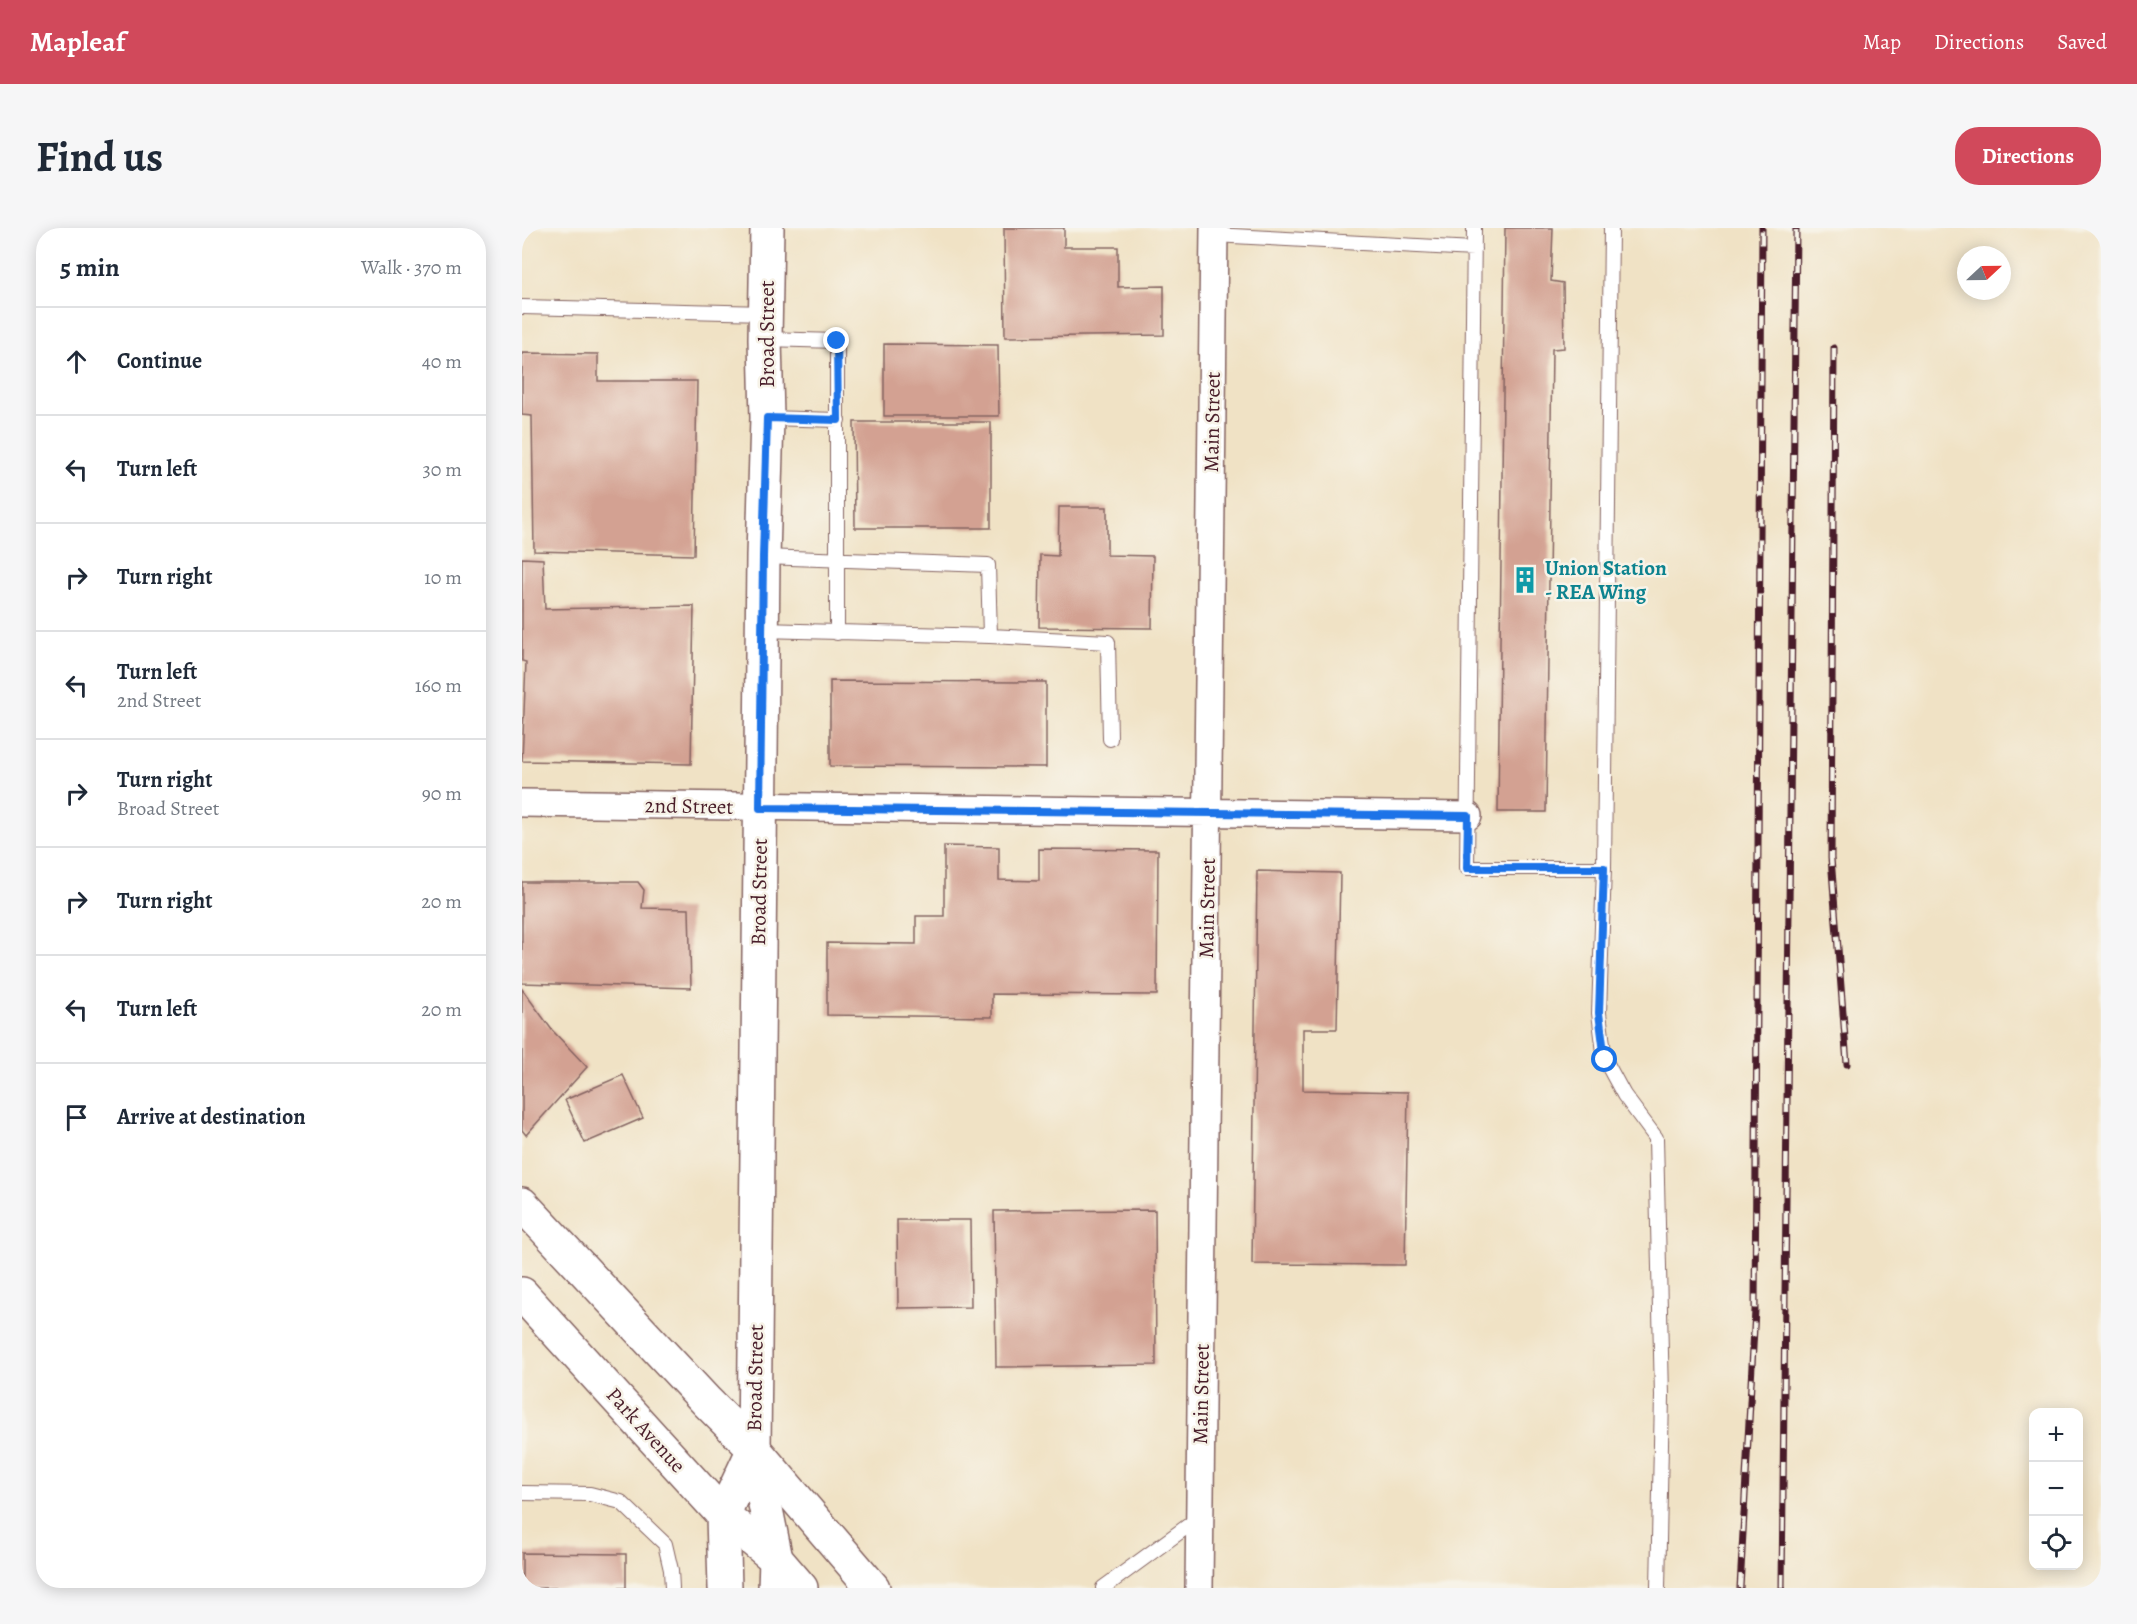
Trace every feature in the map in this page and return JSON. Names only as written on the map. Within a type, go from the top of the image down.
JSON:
[{"type":"main road","name":"Broad Street","points":[[767,228],[767,418],[762,630],[754,1449],[776,1573]]},
{"type":"main road","points":[[522,1204],[707,1402],[754,1449],[873,1588]]},
{"type":"main road","name":"Park Avenue","points":[[522,1294],[776,1573],[801,1588]]},
{"type":"main road","name":"Broad Street","points":[[725,1588],[723,1515],[754,1449]]},
{"type":"street","name":"Main Street","points":[[1199,1588],[1214,231]]},
{"type":"street","name":"2nd Street","points":[[522,803],[1468,816]]},
{"type":"lane","points":[[1474,228],[1467,868],[1604,868]]},
{"type":"lane","points":[[1611,228],[1604,868],[1599,1013],[1605,1060],[1624,1095],[1656,1138],[1662,1396],[1658,1588]]},
{"type":"lane","points":[[1214,231],[1474,249]]},
{"type":"lane","points":[[522,307],[766,326],[837,341],[837,633]]},
{"type":"lane","points":[[767,418],[838,420]]},
{"type":"lane","points":[[763,557],[988,565],[990,636]]},
{"type":"lane","points":[[762,630],[990,636],[1108,642],[1110,740]]},
{"type":"lane","points":[[522,1493],[590,1494],[621,1502],[665,1544],[671,1570],[672,1588]]},
{"type":"lane","points":[[1103,1588],[1200,1517]]},
{"type":"building","points":[[1004,228],[1064,228],[1064,247],[1118,247],[1118,287],[1164,286],[1164,335],[1005,337]]},
{"type":"building","name":"Union Station - REA Wing","points":[[1505,228],[1553,228],[1551,281],[1563,283],[1564,348],[1552,349],[1546,812],[1498,812]]},
{"type":"building","points":[[884,344],[998,345],[999,416],[884,416]]},
{"type":"building","points":[[522,353],[598,354],[598,381],[697,381],[694,555],[534,551],[532,416],[522,415]]},
{"type":"building","points":[[854,422],[991,422],[991,528],[855,528]]},
{"type":"building","points":[[1059,507],[1107,507],[1107,555],[1153,556],[1152,628],[1039,627],[1040,555],[1058,556]]},
{"type":"building","points":[[522,558],[543,559],[545,609],[694,606],[691,764],[522,761],[526,662],[522,661]]},
{"type":"building","points":[[830,681],[1046,682],[1046,767],[830,766]]},
{"type":"building","points":[[944,846],[999,847],[999,880],[1039,881],[1039,849],[1158,850],[1157,995],[992,994],[992,1017],[827,1015],[827,943],[916,944],[916,916],[944,916]]},
{"type":"building","points":[[1257,871],[1340,873],[1337,1029],[1303,1029],[1303,1090],[1408,1092],[1405,1265],[1252,1264]]},
{"type":"building","points":[[522,882],[638,882],[644,890],[642,908],[689,909],[691,988],[522,983]]},
{"type":"building","points":[[522,989],[552,1030],[587,1067],[526,1135],[522,1130]]},
{"type":"building","points":[[623,1075],[643,1118],[585,1143],[565,1100]]},
{"type":"building","points":[[1155,1210],[1156,1365],[996,1367],[994,1211]]},
{"type":"building","points":[[897,1220],[970,1220],[971,1307],[898,1308]]},
{"type":"building","points":[[522,1553],[626,1554],[626,1588],[522,1588]]},
{"type":"railway","points":[[1740,1588],[1755,1310],[1762,228]]},
{"type":"railway","points":[[1782,1588],[1796,228]]},
{"type":"railway","points":[[1834,348],[1831,858],[1847,1064]]},
{"type":"place","name":"Union Station - REA Wing","points":[[1525,580]]},
{"type":"route","points":[[837,341],[838,420],[767,418],[760,808],[1468,816],[1467,868],[1604,868],[1599,1013],[1605,1060]]}]
